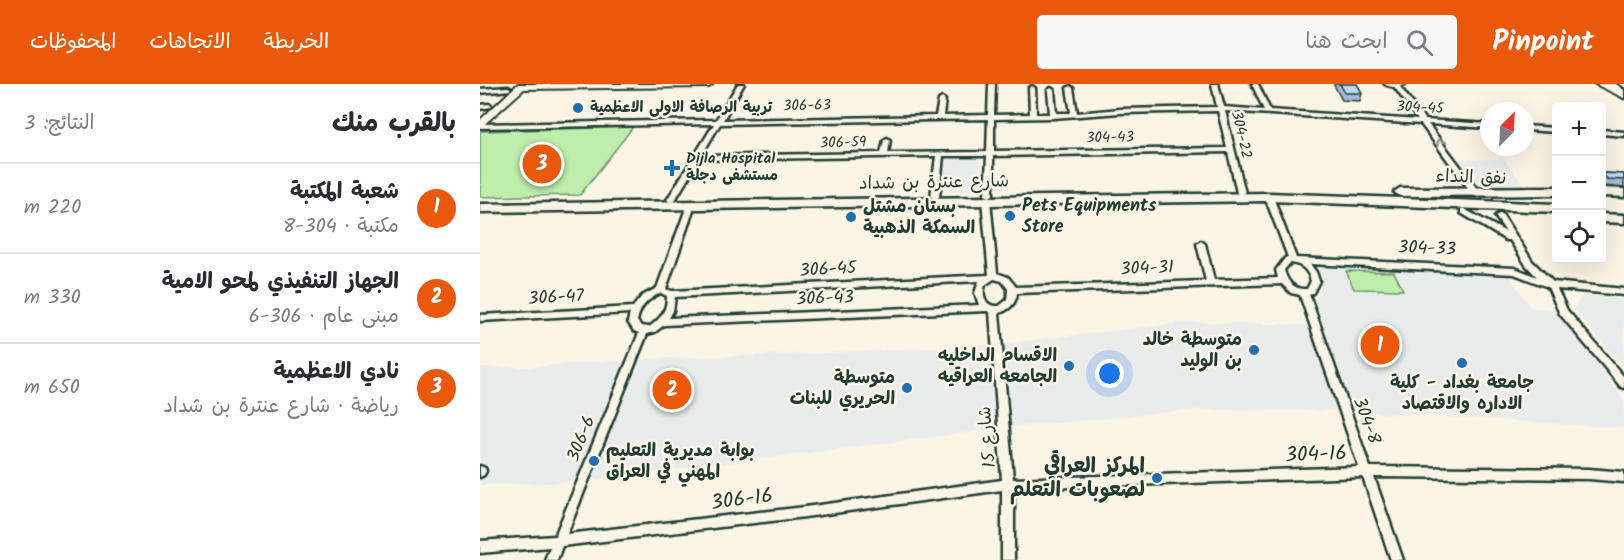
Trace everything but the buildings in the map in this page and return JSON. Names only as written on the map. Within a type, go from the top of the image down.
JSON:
[{"type":"highway","points":[[1609,84],[1624,95]]},
{"type":"main road","points":[[1386,197],[1474,190],[1552,191]]},
{"type":"main road","points":[[1606,192],[1624,192]]},
{"type":"main road","name":"شارع عنترة بن شداد","points":[[480,206],[691,205],[1241,193],[1386,197]]},
{"type":"main road","name":"شارع عنترة بن شداد","points":[[480,206],[671,200],[935,197],[1386,197]]},
{"type":"main road","points":[[1386,197],[1499,216],[1552,217]]},
{"type":"main road","name":"نفق النداء","points":[[1386,197],[1552,199]]},
{"type":"main road","name":"نفق النداء","points":[[1386,197],[1503,208],[1552,208]]},
{"type":"main road","points":[[1606,201],[1624,202]]},
{"type":"main road","points":[[1606,210],[1624,211]]},
{"type":"main road","points":[[1606,218],[1624,219]]},
{"type":"street","points":[[480,91],[516,86],[709,84]]},
{"type":"street","points":[[671,200],[741,84]]},
{"type":"street","name":"شارع 15","points":[[992,84],[987,198],[990,277],[980,293],[982,302],[991,310],[1008,484],[1008,560]]},
{"type":"street","name":"304-22","points":[[1215,84],[1241,193]]},
{"type":"street","points":[[1255,84],[1268,112]]},
{"type":"street","points":[[1396,84],[1474,190]]},
{"type":"street","points":[[1599,84],[1624,95]]},
{"type":"street","points":[[480,114],[485,106],[516,86]]},
{"type":"street","points":[[480,126],[516,86]]},
{"type":"street","points":[[1032,88],[1033,116]]},
{"type":"street","points":[[1070,88],[1074,115]]},
{"type":"street","points":[[1051,90],[1053,116]]},
{"type":"street","points":[[939,118],[942,100]]},
{"type":"street","name":"304-45","points":[[991,117],[1074,115],[1108,111],[1221,109],[1480,125]]},
{"type":"street","name":"306-63","points":[[480,126],[991,117]]},
{"type":"street","points":[[1534,129],[1552,130]]},
{"type":"street","points":[[1606,132],[1624,134]]},
{"type":"street","points":[[884,156],[887,140]]},
{"type":"street","name":"304-43","points":[[990,154],[1230,150]]},
{"type":"street","name":"306-59","points":[[697,158],[990,154]]},
{"type":"street","points":[[935,197],[940,155]]},
{"type":"street","points":[[1269,197],[1296,260],[1308,267],[1315,277],[1313,288],[1304,293],[1293,290],[1283,281],[1281,267],[1284,262],[1296,260]]},
{"type":"street","points":[[660,290],[691,205]]},
{"type":"street","points":[[1464,211],[1516,244]]},
{"type":"street","points":[[1499,216],[1529,263],[1551,285],[1563,312],[1624,384]]},
{"type":"street","points":[[1201,244],[1211,284]]},
{"type":"street","name":"304-33","points":[[1296,260],[1515,271],[1551,285],[1624,292]]},
{"type":"street","points":[[990,277],[1005,278],[1012,290],[1009,304],[1003,309],[991,310]]},
{"type":"street","name":"306-45","points":[[671,294],[990,277]]},
{"type":"street","name":"304-31","points":[[1012,290],[1283,281]]},
{"type":"street","points":[[660,290],[671,294],[672,309],[662,322],[644,331],[635,327],[632,322],[634,310],[646,296],[660,290]]},
{"type":"street","name":"304-8","points":[[1304,293],[1397,560]]},
{"type":"street","name":"306-47","points":[[480,318],[634,310]]},
{"type":"street","name":"306-43","points":[[662,322],[991,310]]},
{"type":"street","name":"306-6","points":[[551,560],[644,331]]},
{"type":"street","name":"304-16","points":[[1008,484],[1367,472],[1589,474],[1624,477]]},
{"type":"street","name":"306-16","points":[[480,547],[559,541],[805,512],[1008,484]]},
{"type":"shaded area","points":[[981,158],[979,190],[938,191],[942,159]]},
{"type":"shaded area","points":[[1458,159],[1504,159],[1525,186],[1477,185]]},
{"type":"shaded area","points":[[1318,265],[1508,273],[1530,307],[1558,310],[1624,401],[1624,428],[1345,411],[1193,410],[1004,428],[579,482],[480,485],[480,367],[530,367],[625,360],[584,471],[637,359],[824,353],[996,344],[1189,322],[1313,325],[1315,299],[1321,290]]},
{"type":"shaded area","points":[[1583,295],[1624,299],[1624,368],[1573,309]]},
{"type":"green space","points":[[633,127],[580,195],[480,197],[480,133],[482,131]]},
{"type":"green space","points":[[1346,271],[1394,272],[1403,290],[1354,289]]},
{"type":"place","name":"تربية الرصافة الاولى الاعظمية","points":[[578,108]]},
{"type":"place","name":"نادي الاعظمية","points":[[542,164]]},
{"type":"place","name":"Dijla Hospital مستشفى دجلة","points":[[672,168]]},
{"type":"place","name":"Pets Equipments Store","points":[[1010,216]]},
{"type":"place","name":"بستان مشتل السمكة الذهبية","points":[[851,217]]},
{"type":"place","name":"شعبة المكتبة","points":[[1380,345]]},
{"type":"place","name":"متوسطة خالد بن الوليد","points":[[1254,350]]},
{"type":"place","name":"جامعة بغداد - كلية الاداره والاقتصاد","points":[[1462,363]]},
{"type":"place","name":"الاقسام الداخليه الجامعه العراقيه","points":[[1069,366]]},
{"type":"place","name":"متوسطة الحريري للبنات","points":[[907,388]]},
{"type":"place","name":"الجهاز التنفيذي لمحو الامية","points":[[672,390]]},
{"type":"place","name":"بوابة مديرية التعليم المهني في العراق","points":[[594,461]]},
{"type":"place","name":"المركز العراقي لصعوبات التعلم","points":[[1157,478]]}]
